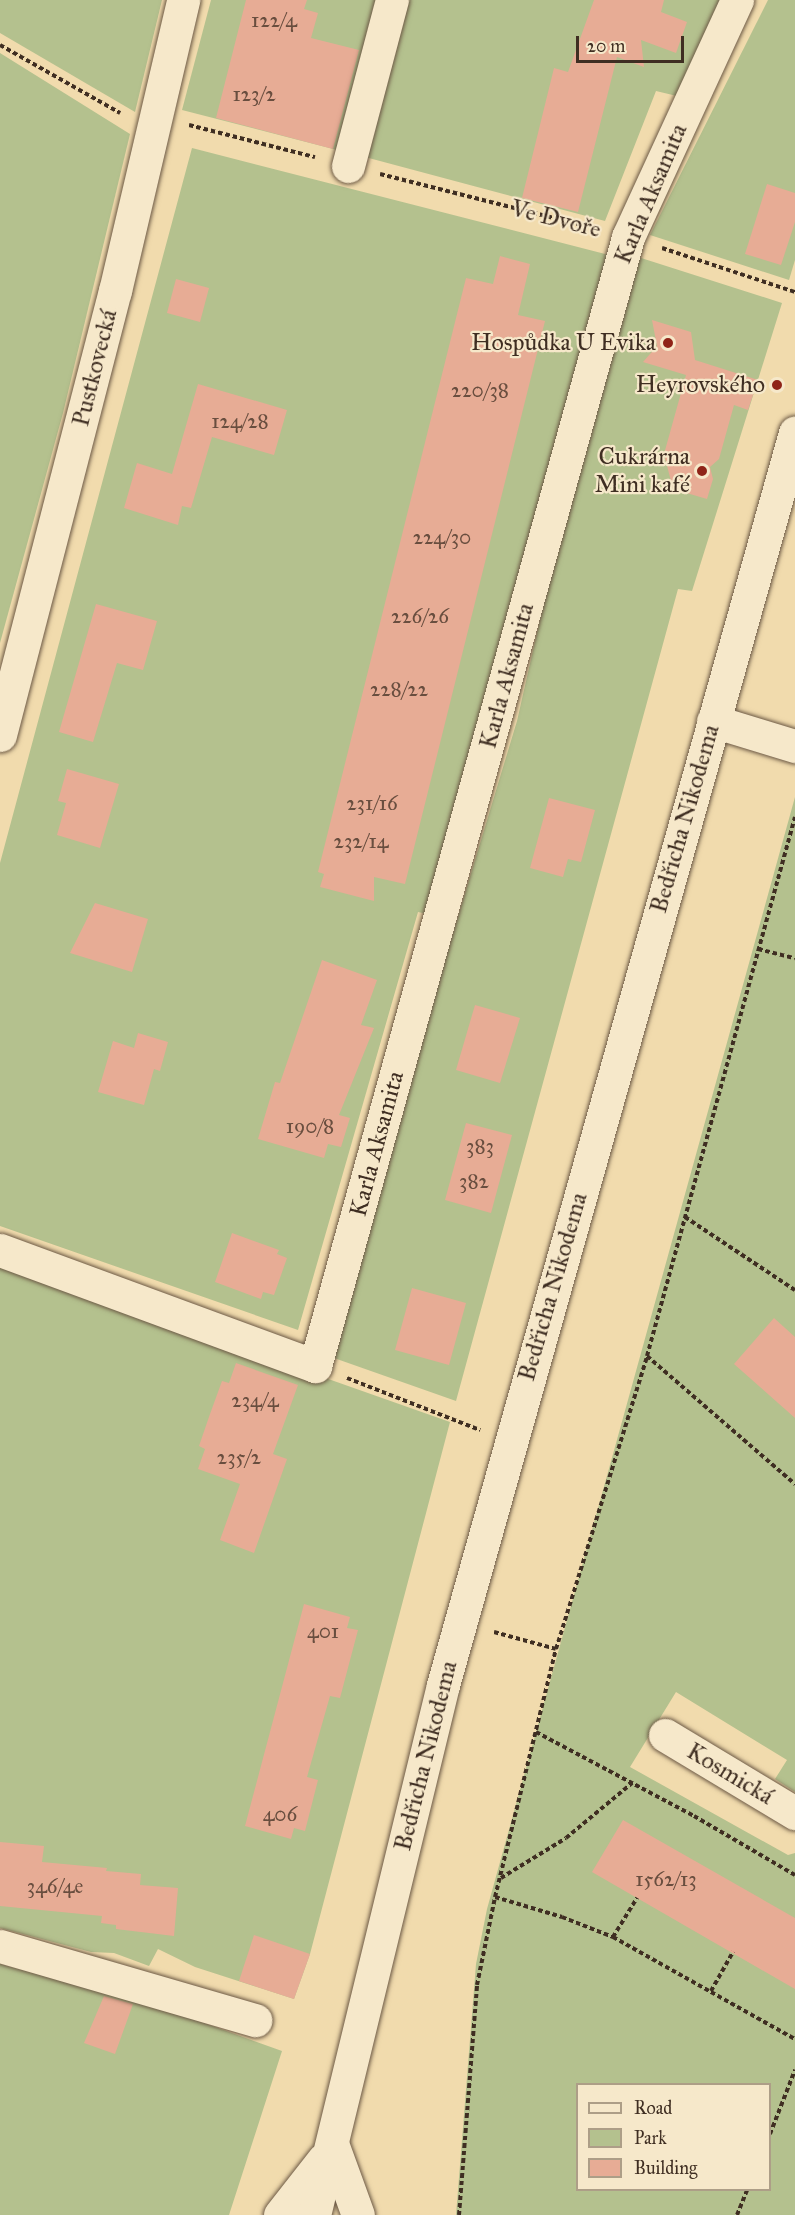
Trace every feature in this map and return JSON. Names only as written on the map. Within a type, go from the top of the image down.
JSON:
[{"type":"street","name":"Pustkovecká","points":[[0,735],[156,117],[183,0]]},
{"type":"street","points":[[348,166],[392,0]]},
{"type":"street","name":"Karla Aksamita","points":[[315,1366],[628,237],[737,0]]},
{"type":"street","name":"Bedřicha Nikodema","points":[[314,2215],[333,2146],[443,1685],[795,433]]},
{"type":"street","points":[[713,721],[795,746]]},
{"type":"street","points":[[0,1250],[315,1366]]},
{"type":"street","name":"Kosmická","points":[[665,1735],[795,1813]]},
{"type":"street","points":[[0,1946],[255,2020]]},
{"type":"street","points":[[333,2146],[358,2215]]},
{"type":"street","name":"Bedřicha Nikodema","points":[[280,2215],[333,2146]]},
{"type":"path","name":"Ve Dvoře","points":[[0,45],[125,116],[156,117],[628,237],[795,292]]},
{"type":"path","points":[[459,2215],[477,1985],[495,1897],[556,1649],[647,1356],[795,817]]},
{"type":"path","points":[[758,949],[795,958]]},
{"type":"path","points":[[685,1217],[795,1290]]},
{"type":"path","points":[[647,1356],[795,1484]]},
{"type":"path","points":[[315,1366],[481,1430]]},
{"type":"path","points":[[536,1732],[795,1875]]},
{"type":"path","points":[[500,1879],[566,1838],[632,1783]]},
{"type":"path","points":[[495,1897],[562,1917],[613,1937],[795,2039]]},
{"type":"path","points":[[613,1937],[637,1898]]},
{"type":"path","points":[[711,1991],[733,1952]]},
{"type":"path","points":[[771,2131],[795,2070]]},
{"type":"path","points":[[737,2215],[747,2191]]},
{"type":"green space","points":[[0,0],[162,0],[135,112],[0,33]]},
{"type":"green space","points":[[211,0],[378,0],[341,151],[182,110]]},
{"type":"green space","points":[[405,0],[725,0],[681,97],[656,91],[605,221],[365,157]]},
{"type":"green space","points":[[768,0],[795,0],[795,260],[789,280],[650,235]]},
{"type":"green space","points":[[0,53],[130,134],[63,413],[0,643]]},
{"type":"green space","points":[[192,148],[609,255],[432,915],[418,912],[298,1330],[0,1226],[0,863]]},
{"type":"green space","points":[[638,257],[782,303],[692,591],[678,589],[456,1401],[334,1358],[346,1287],[517,721],[555,553]]},
{"type":"green space","points":[[795,797],[795,1792],[775,1779],[787,1760],[676,1692],[630,1767],[788,1855],[795,1853],[795,2215],[456,2215],[476,1964],[487,1909]]},
{"type":"green space","points":[[0,1263],[450,1422],[310,1954],[294,1999],[195,1967],[158,1949],[149,1966],[114,1953],[91,1952],[0,1928]]},
{"type":"green space","points":[[0,1964],[85,1987],[107,1988],[282,2051],[229,2215],[0,2215]]},
{"type":"building","points":[[246,0],[307,0],[304,9],[318,13],[311,38],[359,50],[333,149],[216,118]]},
{"type":"building","points":[[594,0],[664,0],[661,12],[687,22],[676,53],[641,40],[644,67],[617,57],[578,212],[522,198],[554,68],[568,72]]},
{"type":"building","points":[[767,184],[795,193],[795,222],[781,265],[745,254]]},
{"type":"building","points":[[500,256],[530,264],[518,315],[545,321],[405,884],[374,877],[374,901],[320,887],[324,874],[318,872],[466,278],[493,284]]},
{"type":"building","points":[[176,279],[209,288],[200,322],[167,313]]},
{"type":"building","points":[[652,320],[691,332],[695,360],[758,380],[748,410],[734,405],[719,459],[710,467],[713,479],[707,499],[673,489],[664,454],[686,375],[643,362],[657,346]]},
{"type":"building","points":[[198,384],[287,410],[274,455],[212,437],[191,508],[182,506],[178,525],[124,508],[137,463],[172,474]]},
{"type":"building","points":[[96,604],[157,621],[143,670],[117,663],[93,742],[59,732]]},
{"type":"building","points":[[67,769],[119,784],[100,848],[57,835],[66,803],[58,801]]},
{"type":"building","points":[[549,798],[595,810],[581,862],[568,859],[563,877],[530,868]]},
{"type":"building","points":[[95,903],[148,919],[132,972],[70,953]]},
{"type":"building","points":[[322,960],[377,980],[361,1025],[374,1028],[339,1115],[350,1118],[341,1147],[328,1144],[324,1158],[258,1139],[275,1082],[280,1083]]},
{"type":"building","points":[[475,1005],[520,1018],[500,1083],[456,1070]]},
{"type":"building","points":[[138,1033],[168,1042],[160,1071],[154,1069],[144,1105],[98,1092],[113,1041],[134,1048]]},
{"type":"building","points":[[466,1123],[512,1135],[491,1213],[445,1200]]},
{"type":"building","points":[[232,1233],[279,1250],[277,1254],[287,1258],[274,1295],[263,1292],[261,1299],[215,1282]]},
{"type":"building","points":[[412,1288],[466,1303],[449,1365],[395,1350]]},
{"type":"building","points":[[774,1318],[795,1337],[795,1418],[734,1364]]},
{"type":"building","points":[[236,1363],[298,1385],[273,1454],[287,1459],[254,1553],[220,1540],[240,1484],[198,1469],[205,1449],[199,1446],[210,1414],[222,1381],[229,1383]]},
{"type":"building","points":[[304,1604],[350,1617],[347,1628],[358,1630],[340,1698],[330,1696],[307,1777],[318,1780],[305,1831],[294,1828],[291,1839],[245,1826]]},
{"type":"building","points":[[623,1820],[795,1918],[795,1989],[592,1872]]},
{"type":"building","points":[[0,1842],[44,1846],[42,1862],[107,1868],[106,1871],[141,1874],[140,1885],[178,1888],[174,1936],[116,1929],[116,1925],[101,1923],[102,1916],[0,1906]]},
{"type":"building","points":[[254,1935],[310,1954],[294,1999],[239,1981]]},
{"type":"building","points":[[104,1996],[133,2004],[115,2054],[84,2043]]},
{"type":"place","name":"Hospůdka U Evika","points":[[668,343]]},
{"type":"place","name":"Heyrovského","points":[[777,385]]},
{"type":"place","name":"Cukrárna Mini kafé","points":[[702,471]]}]
